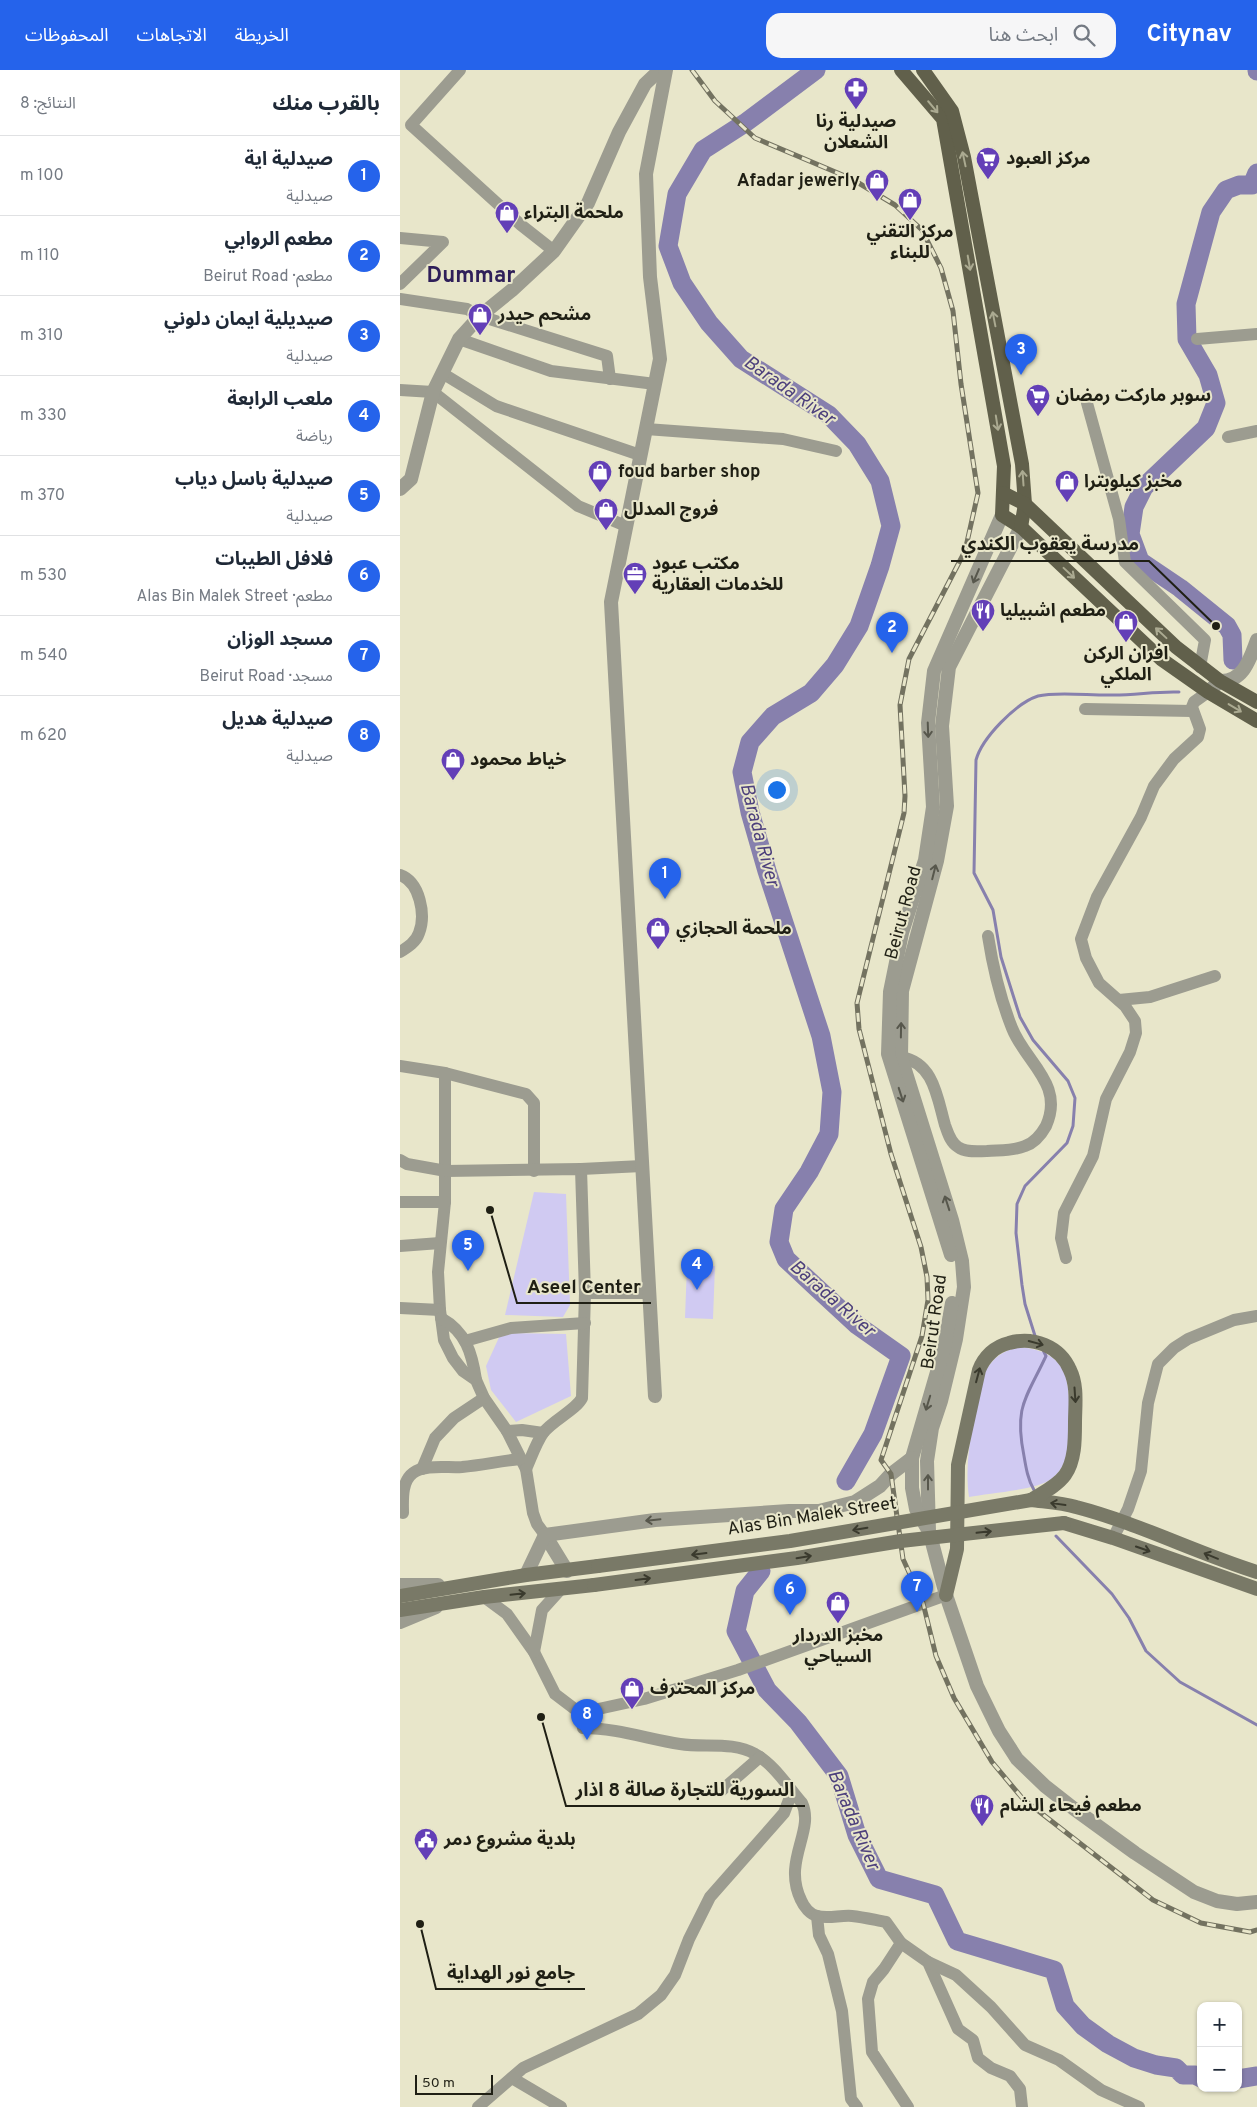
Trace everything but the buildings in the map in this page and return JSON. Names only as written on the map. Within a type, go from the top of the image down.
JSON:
[{"type":"main road","points":[[901,70],[943,119],[1004,466],[1002,515],[1021,527],[1161,659],[1208,692],[1257,721]]},
{"type":"main road","points":[[923,70],[952,111],[964,157],[1022,464],[1025,504],[1021,527]]},
{"type":"main road","points":[[1003,493],[1025,504],[1176,647],[1200,667],[1257,702]]},
{"type":"main road","points":[[946,1595],[957,1549],[958,1465],[979,1370],[982,1362],[994,1350],[1014,1341],[1034,1341],[1056,1352],[1070,1370],[1076,1395],[1073,1450],[1065,1475],[1057,1483],[1031,1500]]},
{"type":"main road","points":[[1031,1500],[1074,1506],[1123,1521],[1225,1562],[1257,1572]]},
{"type":"main road","name":"Alas Bin Malek Street","points":[[400,1596],[526,1575],[790,1541],[1031,1500]]},
{"type":"main road","points":[[400,1610],[484,1597],[594,1585],[798,1558],[901,1541],[1064,1523],[1113,1538],[1257,1589]]},
{"type":"street","points":[[460,70],[410,125],[521,225],[554,251]]},
{"type":"street","points":[[400,489],[410,479],[433,392],[460,339],[480,316],[512,290],[554,251],[588,204],[619,132],[645,84],[660,70]]},
{"type":"street","points":[[655,1396],[611,602],[660,359],[650,277],[646,174],[666,70]]},
{"type":"street","points":[[400,238],[443,242],[400,284]]},
{"type":"street","points":[[400,299],[467,309],[480,316],[607,356],[610,379]]},
{"type":"street","points":[[1197,339],[1257,334]]},
{"type":"street","points":[[460,339],[550,371],[655,384]]},
{"type":"street","points":[[442,373],[496,406],[640,455]]},
{"type":"street","points":[[400,390],[433,392],[578,506],[626,526]]},
{"type":"street","points":[[1087,403],[1119,519],[1125,562],[1205,640],[1200,667]]},
{"type":"street","points":[[646,429],[784,439],[836,450]]},
{"type":"street","points":[[1228,437],[1257,431]]},
{"type":"street","points":[[929,1531],[916,1509],[912,1488],[912,1458],[944,1348],[955,1288],[953,1262],[947,1240],[888,1054],[890,992],[902,934],[925,860],[933,807],[928,723],[934,671],[1002,515]]},
{"type":"street","name":"Beirut Road","points":[[1021,527],[949,668],[942,726],[947,806],[935,870],[902,991],[901,1057],[952,1220],[962,1261],[964,1287],[956,1339],[932,1428],[928,1461],[929,1531],[946,1595],[986,1708],[1017,1759],[1045,1786],[1073,1808],[1194,1892],[1217,1901],[1236,1904],[1257,1902]]},
{"type":"street","points":[[1066,1258],[1061,1238],[1064,1213],[1093,1156],[1106,1099],[1135,1042],[1136,1026],[1135,1021],[1119,1000],[1099,983],[1086,958],[1080,939],[1097,897],[1141,818],[1154,786],[1174,759],[1198,737],[1200,729],[1192,711],[1194,702],[1220,681],[1230,682],[1239,675],[1247,665],[1257,640]]},
{"type":"street","points":[[1085,710],[1192,711]]},
{"type":"street","points":[[400,874],[406,877],[418,895],[422,915],[419,934],[411,945],[400,952]]},
{"type":"street","points":[[901,1057],[920,1065],[930,1075],[948,1135],[952,1142],[963,1150],[1017,1149],[1032,1142],[1043,1131],[1050,1110],[1048,1086],[1037,1066],[1018,1043],[1004,1009],[988,936]]},
{"type":"street","points":[[1119,1000],[1150,997],[1215,976]]},
{"type":"street","points":[[400,1066],[445,1073],[526,1094],[534,1103],[534,1171]]},
{"type":"street","points":[[445,1073],[446,1171],[445,1202],[440,1243],[440,1314],[444,1340],[452,1358],[463,1371],[476,1380]]},
{"type":"street","points":[[400,1160],[407,1164],[446,1171],[534,1171],[642,1166]]},
{"type":"street","points":[[523,1464],[543,1433],[561,1416],[579,1403],[582,1398],[585,1293],[581,1169]]},
{"type":"street","points":[[400,1202],[445,1202]]},
{"type":"street","points":[[400,1246],[440,1243]]},
{"type":"street","points":[[585,1293],[650,1293]]},
{"type":"street","points":[[400,1308],[440,1314],[460,1332],[465,1341],[476,1380],[484,1398],[507,1432],[523,1464],[537,1524],[546,1534],[567,1571]]},
{"type":"street","points":[[1113,1538],[1123,1521],[1141,1471],[1148,1403],[1158,1364],[1174,1348],[1188,1339],[1234,1320],[1257,1316]]},
{"type":"street","points":[[465,1341],[511,1328],[584,1323]]},
{"type":"street","points":[[422,1469],[435,1438],[454,1418],[484,1398]]},
{"type":"street","points":[[507,1432],[522,1430],[543,1433]]},
{"type":"street","points":[[546,1534],[655,1520],[789,1511],[819,1511],[855,1502],[880,1486],[891,1474],[912,1458]]},
{"type":"street","points":[[403,1513],[404,1489],[408,1479],[413,1473],[422,1469],[523,1464]]},
{"type":"street","points":[[526,1575],[546,1534]]},
{"type":"street","points":[[400,1587],[484,1582]]},
{"type":"street","points":[[534,1652],[542,1610],[561,1589]]},
{"type":"street","points":[[580,1713],[644,1699],[738,1670],[946,1595]]},
{"type":"street","points":[[484,1597],[507,1614],[534,1652],[556,1694],[580,1713],[582,1728],[600,1728],[682,1744],[739,1748],[748,1750],[760,1757],[802,1803],[806,1811],[806,1821],[797,1851],[794,1878],[802,1904],[808,1911],[817,1916],[853,1916],[886,1922],[901,1943],[928,1962],[956,1975],[991,2007],[1025,2045],[1059,2060],[1101,2090],[1139,2107]]},
{"type":"street","points":[[400,1622],[448,1602]]},
{"type":"street","points":[[721,1791],[760,1757]]},
{"type":"street","points":[[478,2107],[534,2062],[638,2014],[661,1995],[675,1975],[689,1939],[710,1897],[784,1813],[792,1792]]},
{"type":"street","points":[[817,1916],[819,1935],[828,1954],[842,2011],[851,2099],[857,2107]]},
{"type":"street","points":[[901,1943],[873,1982],[868,1999],[872,2052],[908,2107]]},
{"type":"street","points":[[928,1962],[958,2028],[973,2040],[978,2058],[991,2068],[1010,2076],[1020,2089],[1022,2107]]},
{"type":"street","points":[[512,2078],[561,2107]]},
{"type":"shaded area","points":[[534,1192],[566,1194],[570,1305],[563,1317],[505,1315]]},
{"type":"shaded area","points":[[687,1265],[715,1266],[713,1319],[685,1318]]},
{"type":"shaded area","points":[[501,1333],[566,1334],[571,1396],[516,1422],[491,1390],[486,1366]]},
{"type":"shaded area","points":[[1021,1347],[1033,1349],[1050,1356],[1060,1364],[1066,1377],[1070,1426],[1065,1460],[1056,1475],[1045,1483],[969,1497],[969,1450],[974,1418],[985,1372],[1000,1355]]},
{"type":"waterway","name":"Barada River","points":[[816,70],[745,123],[703,150],[677,194],[668,246],[682,283],[709,323],[741,359],[829,415],[857,444],[880,481],[891,526],[880,566],[859,626],[835,665],[811,693],[773,716],[750,742],[742,772],[750,812],[767,871],[821,1036],[832,1092],[829,1134],[809,1172],[784,1209],[779,1242],[786,1259],[817,1288],[857,1325],[901,1356],[873,1434],[846,1481]]},
{"type":"waterway","points":[[1233,660],[1232,635],[1227,626],[1180,588],[1140,561],[1130,534],[1134,507],[1144,487],[1206,428],[1216,403],[1208,375],[1187,339],[1186,304],[1211,212],[1226,190],[1239,185],[1252,185],[1257,173]]},
{"type":"waterway","points":[[1036,1339],[1025,1304],[1022,1285],[1016,1233],[1017,1204],[1025,1186],[1067,1143],[1073,1126],[1075,1098],[1068,1081],[1033,1040],[1020,1017],[1001,957],[993,910],[974,873],[976,760],[979,751],[1001,722],[1020,706],[1038,696],[1055,694],[1114,695],[1179,692]]},
{"type":"waterway","points":[[1034,1490],[1026,1469],[1020,1425],[1024,1403],[1046,1356],[1042,1348]]},
{"type":"waterway","points":[[1056,1536],[1112,1594],[1129,1618],[1146,1651],[1180,1682],[1257,1725]]},
{"type":"waterway","name":"Barada River","points":[[761,1571],[745,1591],[736,1631],[767,1690],[798,1722],[839,1776],[857,1835],[879,1879],[935,1895],[957,1941],[1054,1970],[1065,2006],[1083,2026],[1108,2044],[1134,2058],[1156,2065],[1176,2068],[1183,2075],[1197,2076]]},
{"type":"waterway","name":"Barada River","points":[[1242,2078],[1257,2076]]},
{"type":"railway","points":[[692,70],[715,101],[755,138],[852,179],[895,205],[922,230],[941,268],[953,311],[961,384],[978,493],[965,551],[909,659],[900,705],[905,796],[904,813],[857,1003],[859,1029],[891,1154],[921,1247],[927,1277],[928,1300],[922,1336],[881,1460],[891,1474],[903,1559],[923,1603],[936,1656],[954,1698],[992,1762],[1023,1799],[1153,1900],[1201,1923],[1250,1932],[1257,1930]]},
{"type":"place","name":"صيدلية رنا الشعلان","points":[[856,110]]},
{"type":"place","name":"مركز العبود","points":[[988,180]]},
{"type":"place","name":"Afadar jewerly","points":[[877,202]]},
{"type":"place","name":"مركز التقني للبناء","points":[[910,221]]},
{"type":"place","name":"ملحمة البتراء","points":[[507,234]]},
{"type":"place","name":"مشحم حيدر","points":[[480,336]]},
{"type":"place","name":"صيديلية ايمان دلوني","points":[[1021,375]]},
{"type":"place","name":"سوبر ماركت رمضان","points":[[1038,417]]},
{"type":"place","name":"foud barber shop","points":[[600,493]]},
{"type":"place","name":"مخبز كيلوبترا","points":[[1067,503]]},
{"type":"place","name":"فروج المدلل","points":[[606,531]]},
{"type":"place","name":"مكتب عبود للخدمات العقارية","points":[[635,595]]},
{"type":"place","name":"مدرسة يعقوب الكندي","points":[[1216,626]]},
{"type":"place","name":"مطعم اشبيليا","points":[[983,632]]},
{"type":"place","name":"افران الركن الملكي","points":[[1126,643]]},
{"type":"place","name":"مطعم الروابي","points":[[892,653]]},
{"type":"place","name":"خياط محمود","points":[[453,781]]},
{"type":"place","name":"صيدلية اية","points":[[665,899]]},
{"type":"place","name":"ملحمة الحجازي","points":[[658,950]]},
{"type":"place","name":"Aseel Center","points":[[490,1210]]},
{"type":"place","name":"صيدلية باسل دياب","points":[[468,1271]]},
{"type":"place","name":"ملعب الرابعة","points":[[697,1290]]},
{"type":"place","name":"مسجد الوزان","points":[[917,1612]]},
{"type":"place","name":"فلافل الطيبات","points":[[790,1615]]},
{"type":"place","name":"مخبز الدردار السياحي","points":[[838,1624]]},
{"type":"place","name":"مركز المحترف","points":[[632,1710]]},
{"type":"place","name":"السورية للتجارة صالة 8 اذار","points":[[541,1717]]},
{"type":"place","name":"صيدلية هديل","points":[[587,1740]]},
{"type":"place","name":"مطعم فيحاء الشام","points":[[982,1827]]},
{"type":"place","name":"بلدية مشروع دمر","points":[[426,1861]]},
{"type":"place","name":"جامع نور الهداية","points":[[420,1924]]},
{"type":"district","name":"Dummar","points":[[471,276]]}]
